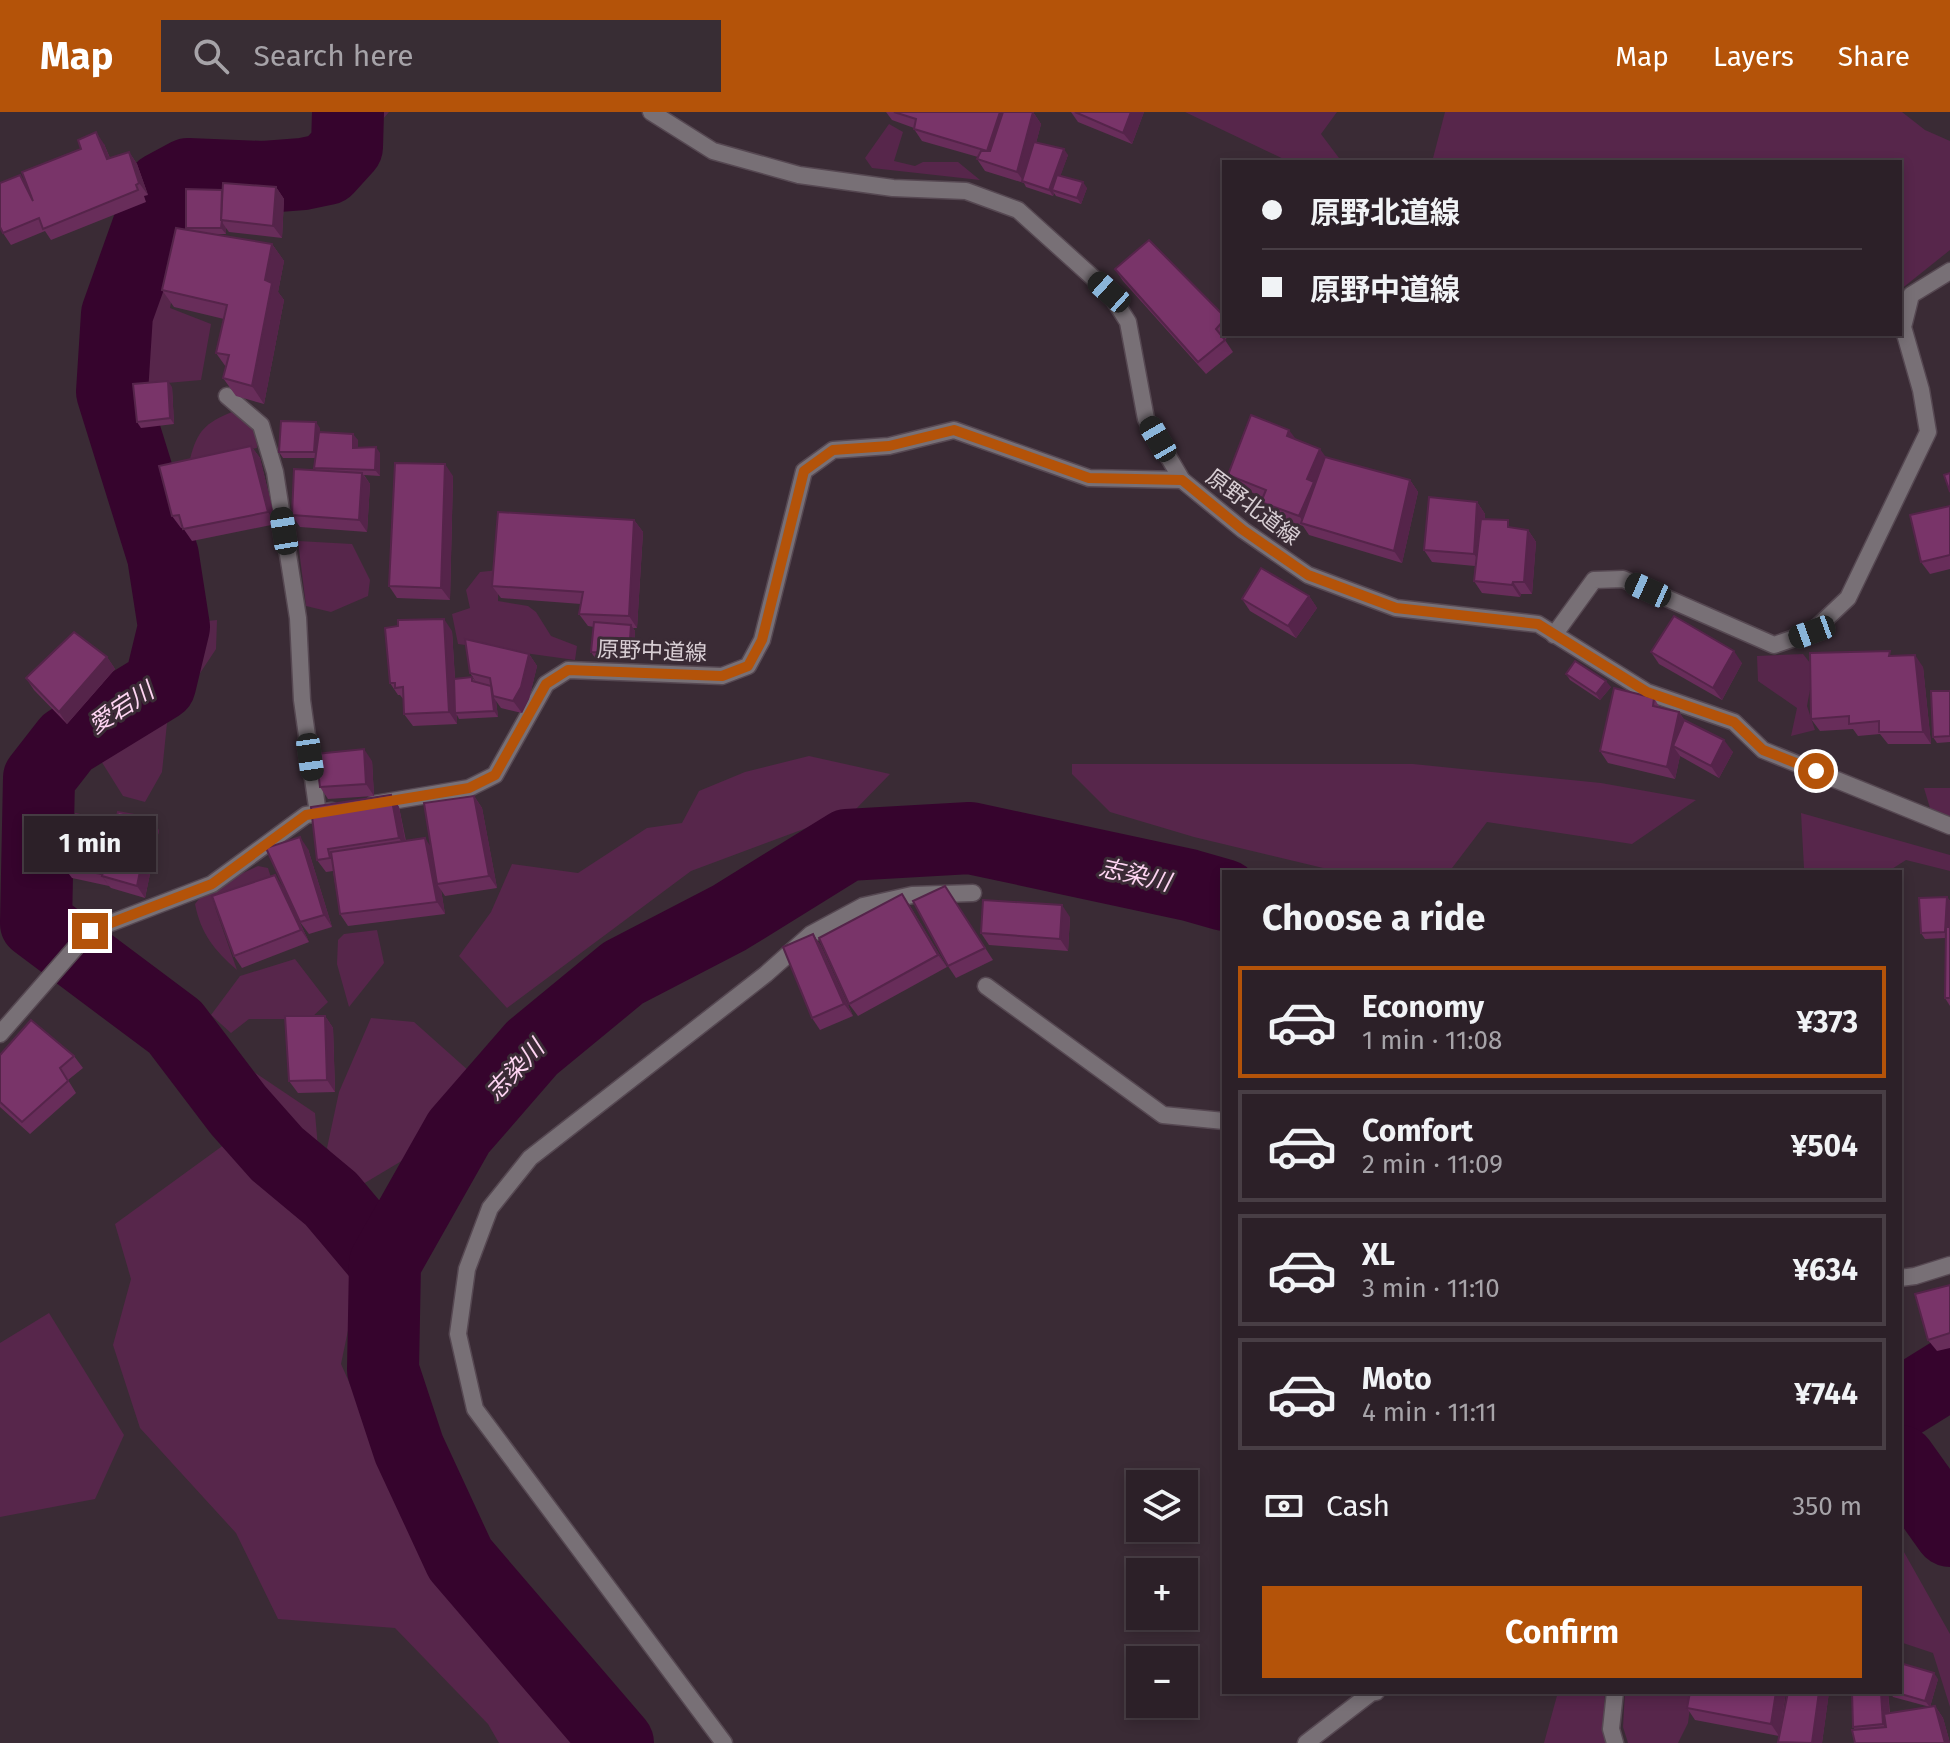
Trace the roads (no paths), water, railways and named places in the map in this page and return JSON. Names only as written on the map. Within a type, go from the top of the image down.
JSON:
[{"type":"street","name":"原野北道線","points":[[651,112],[713,151],[799,175],[893,188],[966,191],[1018,210],[1109,292],[1128,322],[1146,419],[1182,480],[1243,530],[1308,575],[1396,608],[1538,624],[1647,692],[1734,722],[1763,750],[1950,826]]},
{"type":"street","points":[[1554,635],[1594,580],[1623,579],[1774,645],[1812,632],[1848,598],[1928,432],[1921,390],[1903,327],[1911,295],[1950,271]]},
{"type":"street","points":[[227,396],[261,425],[275,472],[298,618],[302,700],[318,814]]},
{"type":"street","name":"原野中道線","points":[[0,1034],[90,931],[212,884],[306,815],[469,788],[495,775],[546,684],[568,670],[722,676],[748,666],[762,640],[804,471],[833,450],[889,446],[954,430],[1089,478],[1182,480]]},
{"type":"street","points":[[724,1743],[475,1409],[458,1334],[467,1269],[490,1208],[530,1158],[766,974],[811,934],[863,906],[912,895],[973,893]]},
{"type":"street","points":[[986,986],[1163,1115],[1222,1121]]},
{"type":"street","points":[[1908,1277],[1950,1265]]},
{"type":"street","points":[[1306,1743],[1373,1694]]},
{"type":"street","points":[[1615,1694],[1611,1729],[1615,1743]]},
{"type":"waterway","name":"愛宕川","points":[[348,112],[347,147],[327,169],[264,177],[188,174],[162,188],[117,314],[112,392],[163,556],[174,627],[160,685],[67,742],[39,778],[36,923],[175,1027],[238,1110],[277,1154],[331,1199],[385,1263]]},
{"type":"waterway","name":"志染川","points":[[618,1743],[460,1559],[409,1449],[383,1370],[385,1263],[459,1132],[532,1048],[623,973],[729,918],[847,845],[970,838],[1222,894]]},
{"type":"waterway","points":[[1902,1403],[1950,1373]]},
{"type":"waterway","name":"志染川","points":[[1902,1464],[1950,1531]]}]
